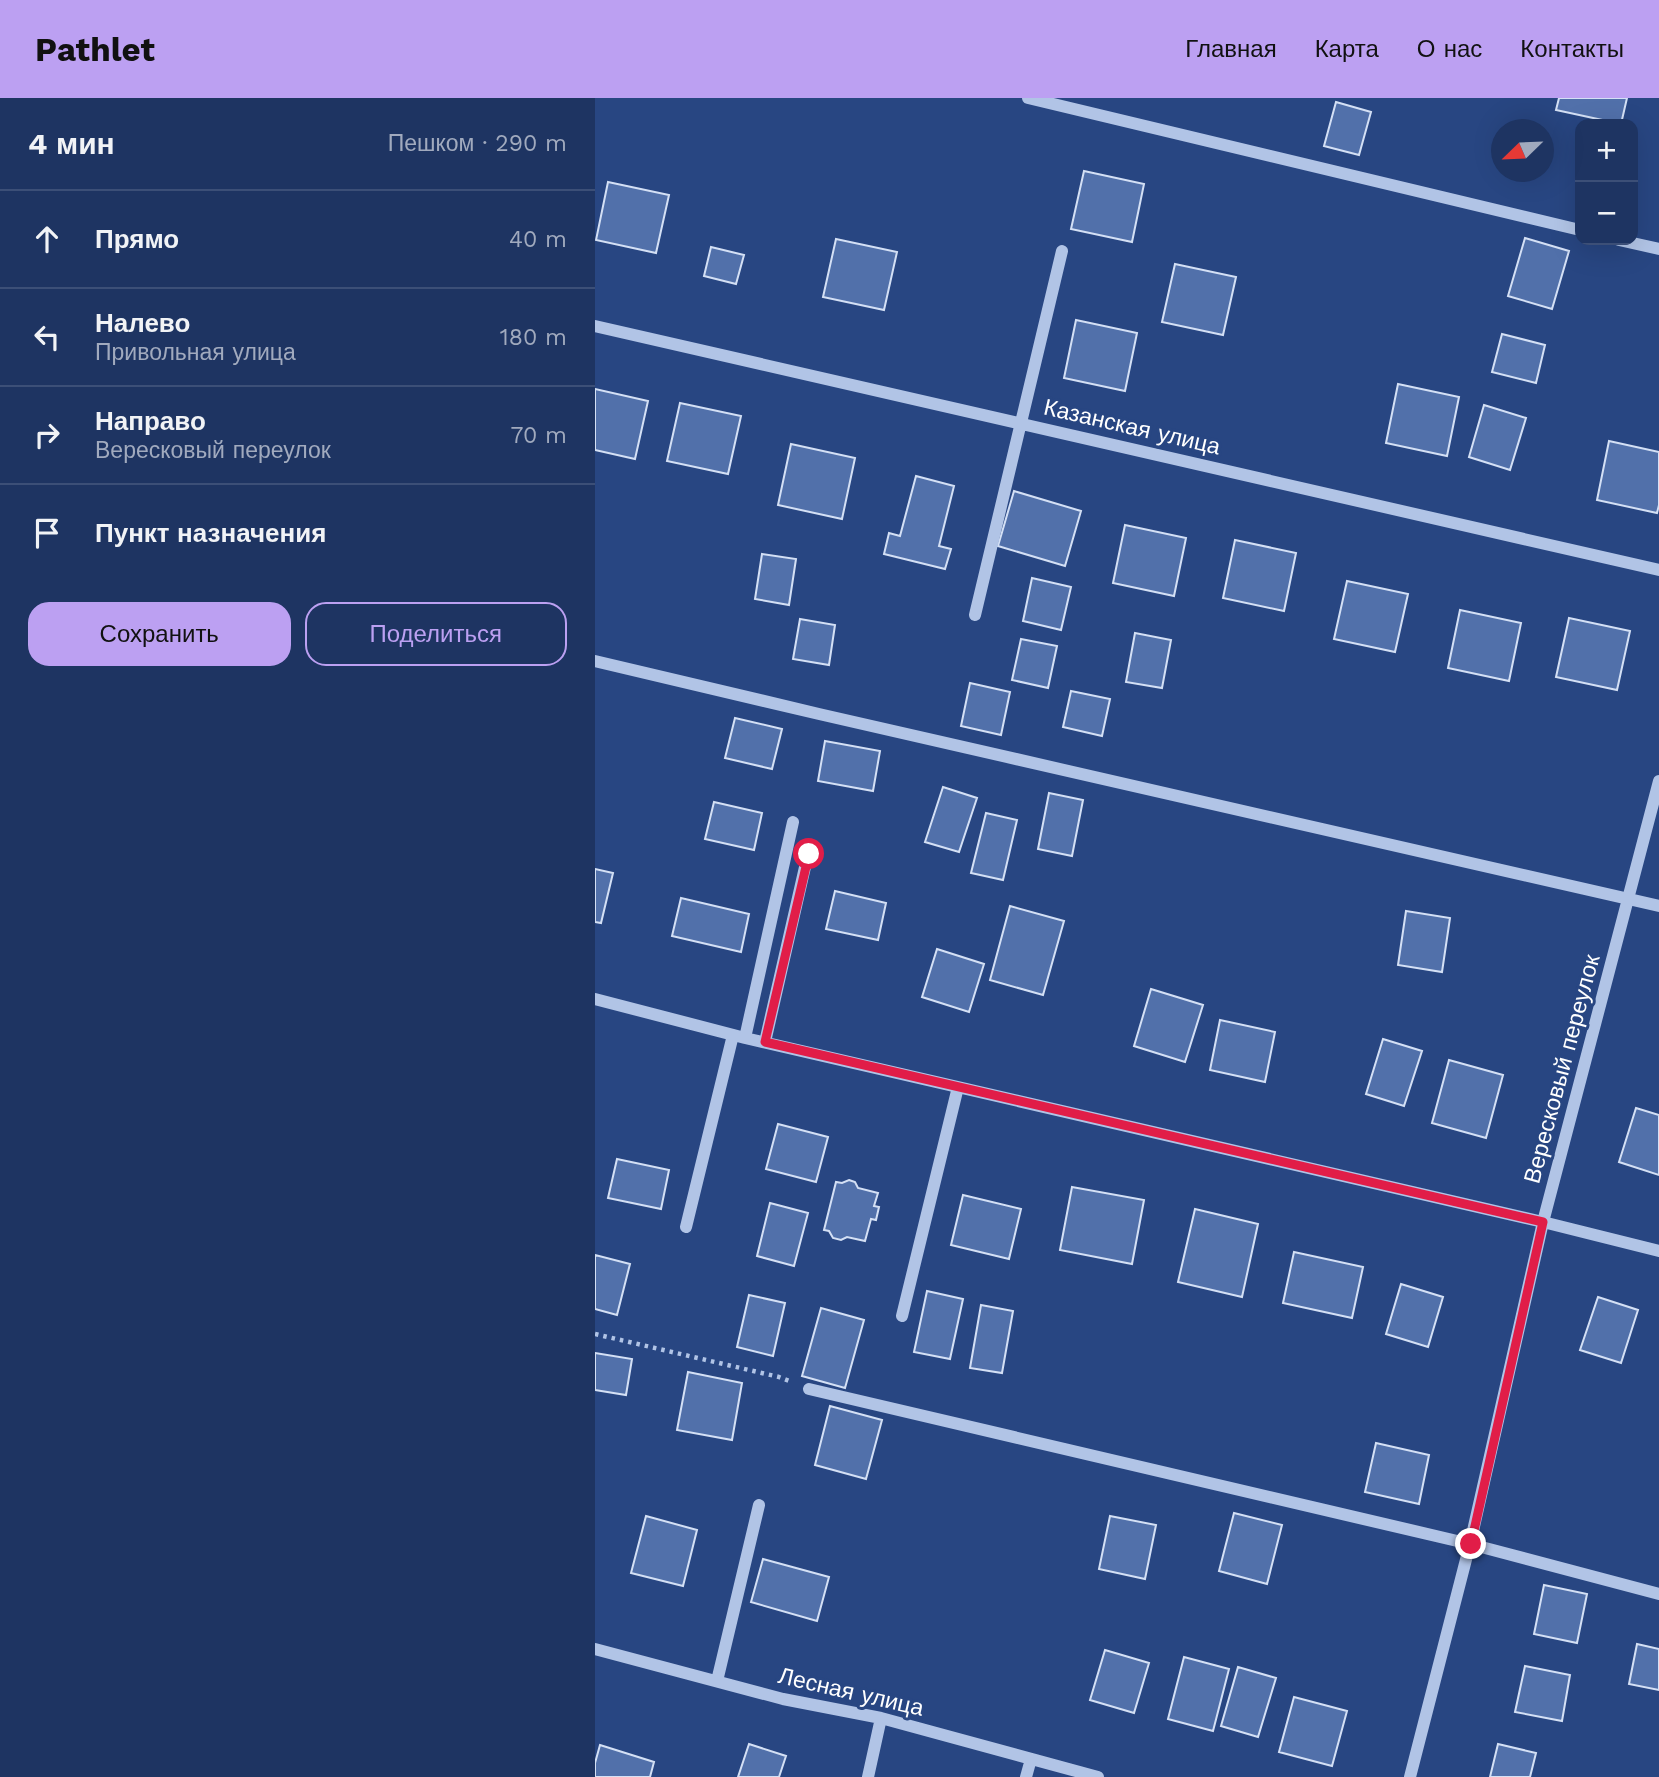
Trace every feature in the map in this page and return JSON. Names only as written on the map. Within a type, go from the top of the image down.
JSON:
[{"type":"street","points":[[1028,98],[1575,229]]},
{"type":"street","points":[[1638,244],[1659,249]]},
{"type":"street","points":[[975,615],[1062,251]]},
{"type":"street","name":"Казанская улица","points":[[595,326],[1659,570]]},
{"type":"street","points":[[595,661],[1659,906]]},
{"type":"street","name":"Вересковый переулок","points":[[1410,1777],[1471,1544],[1543,1222],[1659,781]]},
{"type":"street","points":[[686,1227],[739,1036],[793,822]]},
{"type":"street","points":[[765,1042],[809,854]]},
{"type":"street","points":[[595,999],[739,1036],[1659,1251]]},
{"type":"street","points":[[902,1317],[958,1087]]},
{"type":"street","points":[[809,1389],[1471,1544],[1659,1594]]},
{"type":"street","points":[[717,1681],[759,1505]]},
{"type":"street","name":"Лесная улица","points":[[595,1649],[783,1699],[881,1718],[1098,1777]]},
{"type":"street","points":[[868,1777],[881,1718]]},
{"type":"street","points":[[1026,1777],[1031,1759]]},
{"type":"path","points":[[595,1334],[779,1377],[809,1389]]},
{"type":"building","points":[[1559,98],[1627,98],[1622,119],[1598,119],[1556,110]]},
{"type":"building","points":[[1336,102],[1371,112],[1359,155],[1324,146]]},
{"type":"building","points":[[1084,171],[1144,184],[1132,242],[1071,229]]},
{"type":"building","points":[[608,182],[669,195],[656,253],[596,240]]},
{"type":"building","points":[[1525,238],[1569,251],[1552,309],[1508,296]]},
{"type":"building","points":[[836,239],[897,252],[884,310],[823,297]]},
{"type":"building","points":[[711,247],[744,255],[736,284],[704,276]]},
{"type":"building","points":[[1175,264],[1236,277],[1223,335],[1162,322]]},
{"type":"building","points":[[1076,320],[1137,333],[1125,391],[1064,378]]},
{"type":"building","points":[[1502,334],[1545,345],[1536,383],[1492,372]]},
{"type":"building","points":[[1398,384],[1459,397],[1447,456],[1386,443]]},
{"type":"building","points":[[595,389],[648,401],[635,459],[595,450]]},
{"type":"building","points":[[680,403],[741,416],[728,474],[667,461]]},
{"type":"building","points":[[1484,405],[1526,418],[1510,470],[1469,457]]},
{"type":"building","points":[[1609,441],[1659,452],[1657,513],[1597,500]]},
{"type":"building","points":[[791,444],[855,458],[842,519],[778,505]]},
{"type":"building","points":[[916,476],[954,486],[939,546],[951,549],[945,569],[884,554],[889,533],[900,536]]},
{"type":"building","points":[[1014,491],[1081,511],[1065,566],[998,546]]},
{"type":"building","points":[[1125,525],[1186,538],[1174,596],[1113,583]]},
{"type":"building","points":[[1235,540],[1296,553],[1284,611],[1223,598]]},
{"type":"building","points":[[762,554],[796,559],[789,605],[755,599]]},
{"type":"building","points":[[1032,578],[1071,587],[1061,630],[1023,621]]},
{"type":"building","points":[[1347,581],[1408,594],[1395,652],[1334,639]]},
{"type":"building","points":[[1460,610],[1521,623],[1509,681],[1448,668]]},
{"type":"building","points":[[1569,618],[1630,631],[1617,690],[1556,677]]},
{"type":"building","points":[[800,619],[835,625],[829,665],[793,659]]},
{"type":"building","points":[[1135,633],[1171,640],[1162,688],[1126,682]]},
{"type":"building","points":[[1021,639],[1057,646],[1048,688],[1012,680]]},
{"type":"building","points":[[970,683],[1010,692],[1001,735],[961,726]]},
{"type":"building","points":[[1071,691],[1110,699],[1102,736],[1063,727]]},
{"type":"building","points":[[735,718],[782,729],[772,769],[725,758]]},
{"type":"building","points":[[825,741],[880,751],[873,791],[818,781]]},
{"type":"building","points":[[943,787],[977,798],[959,852],[925,842]]},
{"type":"building","points":[[1049,793],[1083,800],[1072,856],[1038,849]]},
{"type":"building","points":[[714,802],[762,813],[754,850],[705,839]]},
{"type":"building","points":[[986,813],[1017,820],[1003,880],[971,873]]},
{"type":"building","points":[[595,869],[613,873],[601,923],[595,922]]},
{"type":"building","points":[[835,891],[886,903],[878,940],[826,929]]},
{"type":"building","points":[[681,898],[749,914],[741,952],[672,936]]},
{"type":"building","points":[[1010,906],[1064,921],[1043,995],[990,980]]},
{"type":"building","points":[[1406,911],[1450,918],[1442,972],[1398,965]]},
{"type":"building","points":[[937,949],[984,964],[969,1012],[922,997]]},
{"type":"building","points":[[1151,989],[1203,1005],[1185,1062],[1134,1046]]},
{"type":"building","points":[[1220,1020],[1275,1032],[1265,1082],[1210,1070]]},
{"type":"building","points":[[1383,1039],[1422,1051],[1404,1106],[1366,1094]]},
{"type":"building","points":[[1449,1060],[1503,1075],[1486,1138],[1432,1123]]},
{"type":"building","points":[[1636,1108],[1659,1115],[1659,1175],[1619,1162]]},
{"type":"building","points":[[778,1124],[828,1137],[816,1182],[766,1169]]},
{"type":"building","points":[[617,1159],[669,1170],[661,1209],[608,1198]]},
{"type":"building","points":[[836,1182],[855,1182],[858,1188],[878,1193],[874,1206],[879,1207],[876,1220],[871,1219],[865,1241],[847,1237],[841,1240],[833,1238],[829,1231],[824,1230]]},
{"type":"building","points":[[1072,1187],[1144,1200],[1132,1264],[1060,1250]]},
{"type":"building","points":[[963,1195],[1021,1209],[1009,1259],[951,1245]]},
{"type":"building","points":[[770,1203],[808,1213],[794,1266],[757,1256]]},
{"type":"building","points":[[1195,1209],[1258,1224],[1242,1297],[1178,1282]]},
{"type":"building","points":[[1294,1252],[1363,1267],[1352,1318],[1283,1303]]},
{"type":"building","points":[[595,1255],[630,1264],[617,1315],[595,1309]]},
{"type":"building","points":[[1401,1284],[1443,1297],[1428,1347],[1386,1334]]},
{"type":"building","points":[[927,1291],[963,1299],[950,1359],[914,1352]]},
{"type":"building","points":[[749,1295],[785,1303],[773,1356],[737,1347]]},
{"type":"building","points":[[1598,1297],[1638,1310],[1621,1363],[1580,1350]]},
{"type":"building","points":[[981,1305],[1013,1311],[1002,1373],[970,1368]]},
{"type":"building","points":[[821,1308],[864,1320],[845,1388],[802,1376]]},
{"type":"building","points":[[595,1353],[632,1359],[626,1395],[595,1390]]},
{"type":"building","points":[[688,1372],[742,1383],[732,1440],[677,1430]]},
{"type":"building","points":[[830,1406],[882,1420],[866,1479],[815,1465]]},
{"type":"building","points":[[1376,1443],[1429,1455],[1419,1504],[1365,1492]]},
{"type":"building","points":[[1234,1513],[1282,1525],[1267,1584],[1219,1571]]},
{"type":"building","points":[[646,1516],[697,1530],[683,1586],[631,1573]]},
{"type":"building","points":[[1110,1516],[1156,1525],[1145,1579],[1099,1569]]},
{"type":"building","points":[[763,1559],[829,1577],[817,1621],[751,1602]]},
{"type":"building","points":[[1544,1585],[1587,1594],[1577,1643],[1534,1634]]},
{"type":"building","points":[[1637,1644],[1659,1649],[1659,1690],[1629,1684]]},
{"type":"building","points":[[1105,1650],[1149,1663],[1134,1713],[1090,1700]]},
{"type":"building","points":[[1184,1657],[1229,1669],[1213,1731],[1168,1719]]},
{"type":"building","points":[[1525,1666],[1570,1675],[1562,1721],[1515,1712]]},
{"type":"building","points":[[1238,1667],[1276,1678],[1258,1737],[1221,1726]]},
{"type":"building","points":[[1294,1697],[1347,1711],[1332,1766],[1279,1752]]},
{"type":"building","points":[[749,1744],[786,1756],[779,1777],[738,1777]]},
{"type":"building","points":[[1498,1744],[1536,1753],[1530,1777],[1490,1777]]},
{"type":"building","points":[[600,1745],[654,1762],[650,1777],[595,1777],[595,1763]]},
{"type":"route","points":[[809,854],[765,1042],[1543,1222],[1471,1544]]}]
